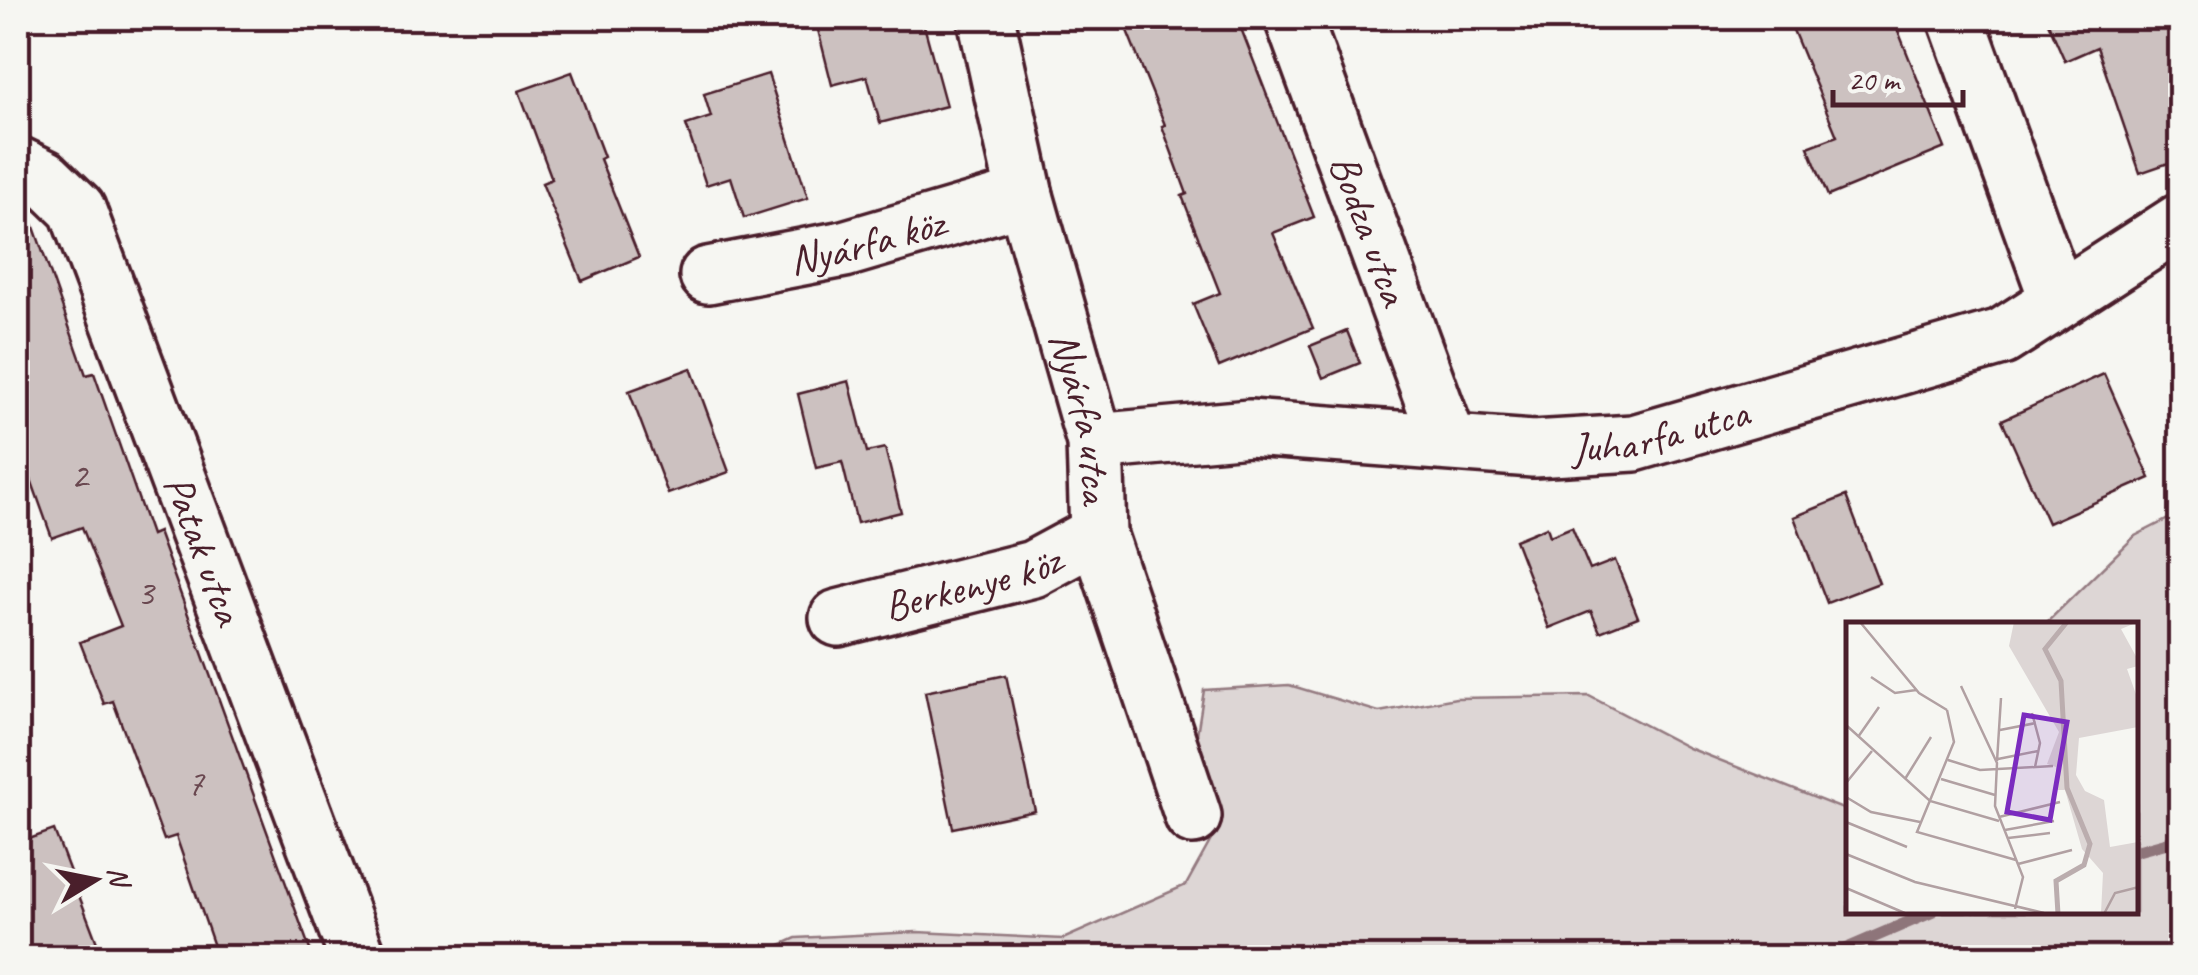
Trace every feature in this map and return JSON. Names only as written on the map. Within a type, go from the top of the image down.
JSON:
[{"type":"street","name":"Nyárfa utca","points":[[986,18],[1025,196],[1096,442],[1098,534],[1193,816]]},
{"type":"street","name":"Bodza utca","points":[[1293,18],[1448,441]]},
{"type":"street","points":[[1956,18],[2058,300]]},
{"type":"street","name":"Patak utca","points":[[18,165],[46,178],[76,209],[358,958]]},
{"type":"street","name":"Nyárfa köz","points":[[708,276],[844,250],[1025,196]]},
{"type":"street","name":"Juharfa utca","points":[[1096,442],[1249,428],[1533,449],[1634,443],[2002,336],[2180,222]]},
{"type":"street","name":"Berkenye köz","points":[[838,618],[1033,569],[1098,534]]},
{"type":"shaded area","points":[[2180,513],[2180,957],[751,958],[796,938],[917,932],[1063,939],[1186,885],[1222,820],[1192,766],[1204,690],[1289,685],[1379,712],[1456,698],[1589,696],[1689,748],[1846,810],[1846,915],[2138,915],[2138,622],[2047,622],[2135,536]]},
{"type":"building","points":[[815,18],[922,18],[946,106],[880,123],[867,76],[832,85]]},
{"type":"building","points":[[1122,18],[1237,18],[1314,217],[1273,233],[1313,328],[1219,367],[1193,304],[1220,293],[1182,196],[1187,194],[1162,126],[1165,125]]},
{"type":"building","points":[[1788,18],[1893,18],[1945,148],[1828,196],[1808,147],[1837,136]]},
{"type":"building","points":[[2046,18],[2180,18],[2180,159],[2140,173],[2097,47],[2065,61]]},
{"type":"building","points":[[572,72],[604,157],[600,159],[639,257],[582,281],[542,183],[552,179],[519,91]]},
{"type":"building","points":[[768,74],[808,198],[744,218],[731,177],[706,185],[686,125],[711,117],[704,94]]},
{"type":"building","points":[[18,199],[26,204],[86,375],[94,373],[151,535],[158,532],[313,958],[218,958],[176,836],[164,840],[113,701],[104,704],[80,642],[121,626],[82,527],[52,538],[18,443]]},
{"type":"building","points":[[1347,331],[1360,363],[1323,378],[1310,346]]},
{"type":"building","points":[[691,368],[729,472],[668,494],[629,391]]},
{"type":"building","points":[[2104,374],[2150,478],[2048,523],[2002,420]]},
{"type":"building","points":[[849,381],[867,452],[885,448],[901,512],[857,523],[842,462],[816,468],[798,394]]},
{"type":"building","points":[[1846,496],[1879,583],[1827,603],[1794,517]]},
{"type":"building","points":[[1547,527],[1550,536],[1572,527],[1590,570],[1615,560],[1638,617],[1600,632],[1591,611],[1549,628],[1515,540]]},
{"type":"building","points":[[1006,675],[1035,811],[953,828],[925,692]]},
{"type":"building","points":[[54,830],[99,948],[74,958],[18,958],[18,843]]},
{"type":"waterway","points":[[2138,850],[2180,839]]},
{"type":"waterway","points":[[1825,958],[1925,915]]}]
